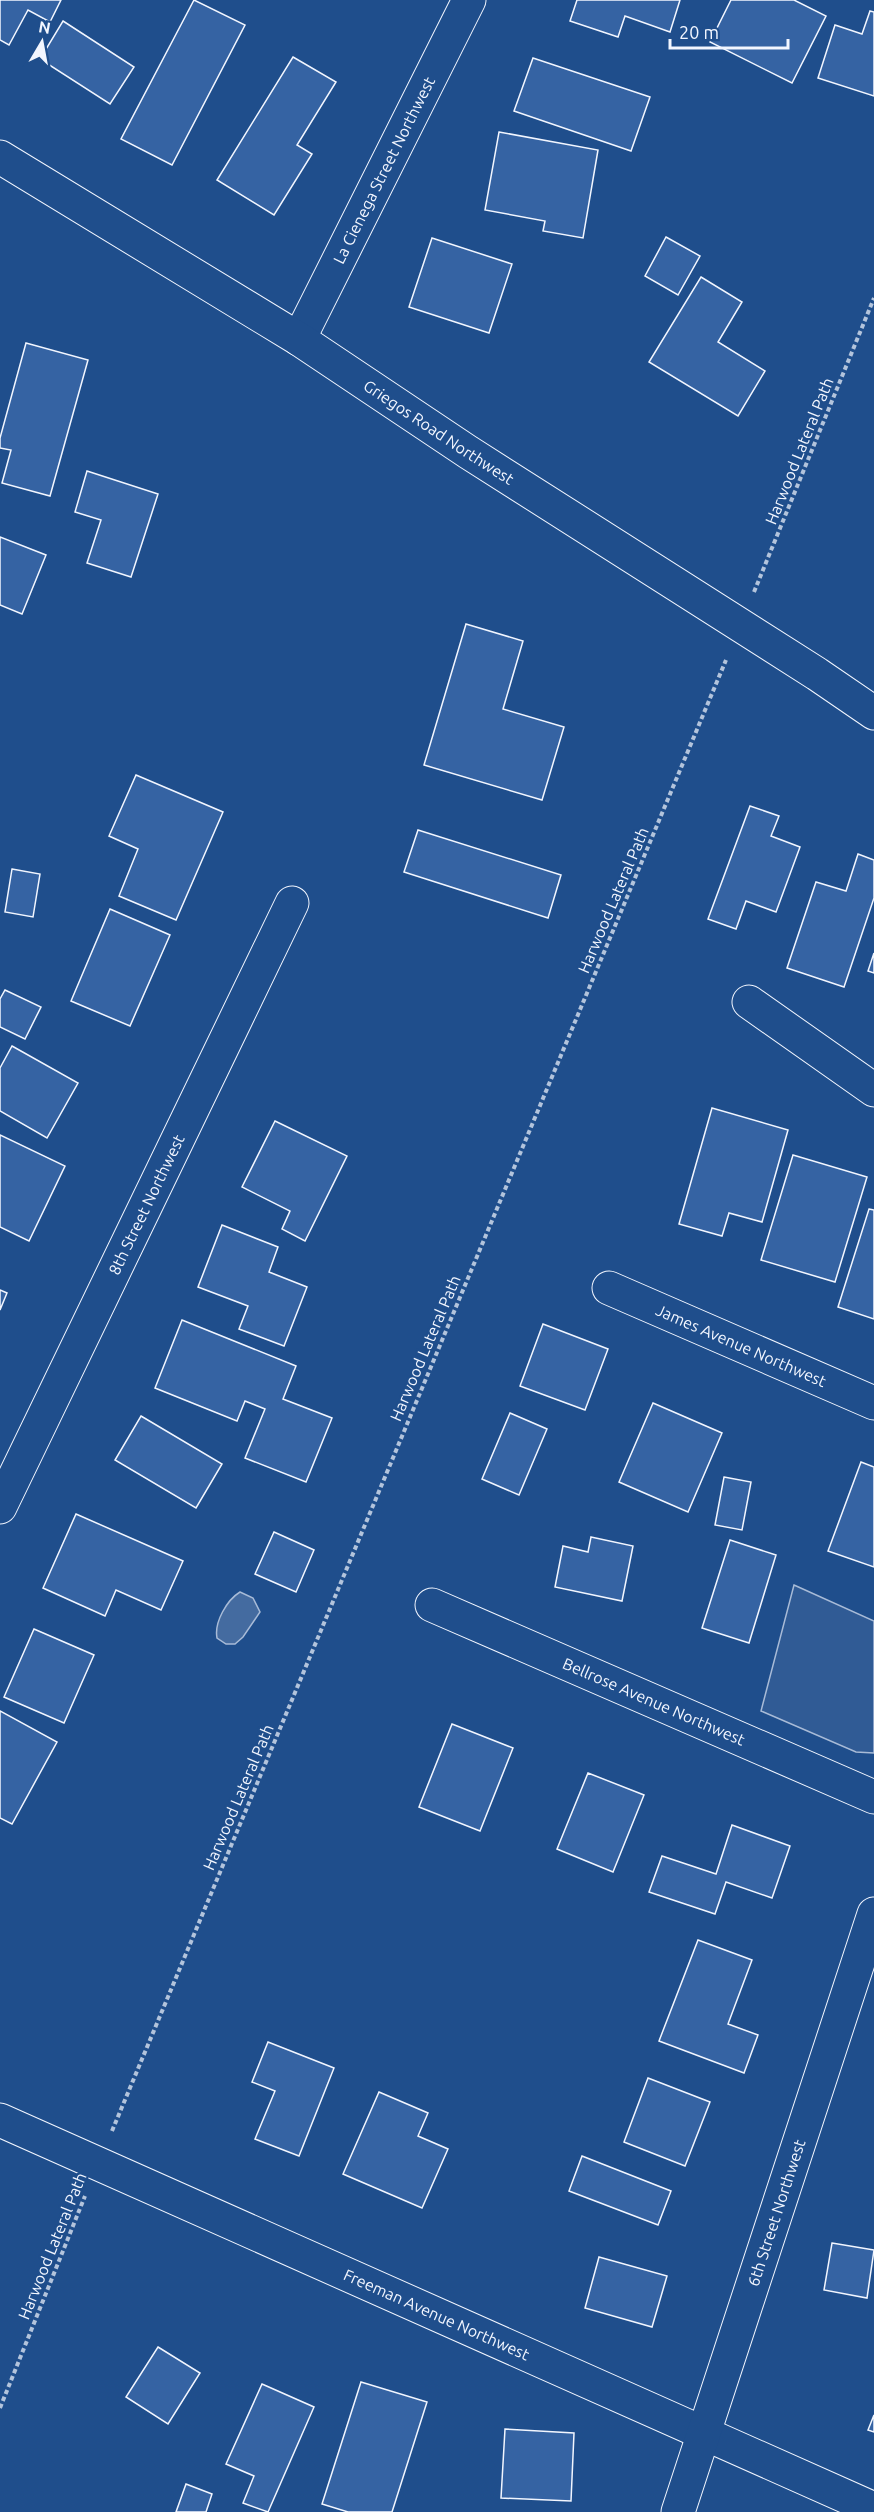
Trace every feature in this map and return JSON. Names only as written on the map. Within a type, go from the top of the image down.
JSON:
[{"type":"street","name":"La Cienega Street Northwest","points":[[299,339],[469,0]]},
{"type":"street","name":"Griegos Road Northwest","points":[[2,165],[299,339],[468,452],[874,713]]},
{"type":"street","name":"8th Street Northwest","points":[[0,1507],[292,903]]},
{"type":"street","points":[[749,1002],[874,1090]]},
{"type":"street","name":"James Avenue Northwest","points":[[609,1287],[874,1403]]},
{"type":"street","name":"Bellrose Avenue Northwest","points":[[432,1605],[874,1797]]},
{"type":"street","name":"6th Street Northwest","points":[[678,2512],[874,1914]]},
{"type":"street","name":"Freeman Avenue Northwest","points":[[0,2120],[874,2509]]},
{"type":"path","name":"Harwood Lateral Path","points":[[0,2408],[98,2163],[740,625],[874,298]]},
{"type":"shaded area","points":[[794,1585],[874,1621],[874,1753],[856,1752],[761,1711]]},
{"type":"shaded area","points":[[240,1592],[253,1598],[260,1612],[243,1637],[235,1644],[226,1644],[217,1638],[218,1625],[226,1606]]},
{"type":"building","points":[[0,0],[61,0],[50,22],[28,10],[9,45],[0,40]]},
{"type":"building","points":[[194,0],[245,25],[172,165],[121,139]]},
{"type":"building","points":[[577,0],[680,0],[670,32],[625,16],[618,37],[570,21]]},
{"type":"building","points":[[731,0],[794,0],[826,16],[792,83],[710,42]]},
{"type":"building","points":[[870,11],[874,12],[874,96],[818,78],[835,25],[862,34]]},
{"type":"building","points":[[63,21],[134,67],[110,104],[40,59]]},
{"type":"building","points":[[293,57],[336,82],[297,145],[312,154],[274,215],[217,180]]},
{"type":"building","points":[[533,58],[650,97],[631,151],[514,111]]},
{"type":"building","points":[[499,132],[598,150],[583,238],[543,231],[545,221],[485,210]]},
{"type":"building","points":[[666,237],[700,256],[678,295],[645,276]]},
{"type":"building","points":[[432,238],[512,264],[489,333],[409,307]]},
{"type":"building","points":[[701,277],[742,302],[718,342],[765,371],[738,416],[649,362]]},
{"type":"building","points":[[26,343],[88,360],[50,496],[2,483],[11,450],[0,448],[0,438]]},
{"type":"building","points":[[87,471],[158,494],[131,577],[87,563],[101,520],[75,512]]},
{"type":"building","points":[[0,537],[46,555],[22,614],[0,605]]},
{"type":"building","points":[[466,624],[523,641],[503,709],[564,727],[542,800],[424,765]]},
{"type":"building","points":[[136,775],[223,812],[176,920],[119,896],[138,849],[109,836]]},
{"type":"building","points":[[750,806],[779,816],[771,836],[800,847],[776,912],[746,901],[736,929],[708,919]]},
{"type":"building","points":[[418,830],[561,875],[548,918],[404,872]]},
{"type":"building","points":[[858,854],[874,860],[874,898],[844,987],[787,968],[816,882],[846,891]]},
{"type":"building","points":[[12,869],[40,874],[33,917],[5,912]]},
{"type":"building","points":[[110,909],[170,935],[130,1026],[71,1001]]},
{"type":"building","points":[[874,953],[874,973],[868,971]]},
{"type":"building","points":[[5,990],[41,1007],[25,1039],[0,1027],[0,999]]},
{"type":"building","points":[[12,1046],[78,1083],[47,1138],[0,1111],[0,1068]]},
{"type":"building","points":[[712,1108],[788,1130],[762,1222],[729,1213],[722,1236],[679,1224]]},
{"type":"building","points":[[275,1121],[347,1156],[305,1241],[282,1229],[290,1211],[242,1187]]},
{"type":"building","points":[[0,1135],[65,1166],[29,1241],[0,1227]]},
{"type":"building","points":[[793,1155],[867,1177],[835,1282],[761,1260]]},
{"type":"building","points":[[869,1209],[874,1210],[874,1319],[838,1307]]},
{"type":"building","points":[[222,1225],[278,1247],[269,1272],[307,1287],[284,1346],[239,1329],[248,1306],[198,1287]]},
{"type":"building","points":[[0,1290],[7,1293],[0,1310]]},
{"type":"building","points":[[182,1320],[296,1366],[283,1399],[332,1418],[306,1482],[245,1458],[265,1409],[245,1401],[237,1421],[155,1388]]},
{"type":"building","points":[[543,1324],[608,1349],[585,1410],[520,1386]]},
{"type":"building","points":[[653,1403],[722,1433],[688,1512],[619,1482]]},
{"type":"building","points":[[510,1413],[547,1429],[519,1495],[482,1479]]},
{"type":"building","points":[[141,1416],[222,1464],[196,1508],[115,1460]]},
{"type":"building","points":[[861,1462],[874,1467],[874,1567],[828,1551]]},
{"type":"building","points":[[724,1477],[751,1482],[742,1530],[715,1525]]},
{"type":"building","points":[[76,1514],[183,1561],[161,1610],[116,1590],[105,1616],[43,1588]]},
{"type":"building","points":[[274,1532],[314,1550],[296,1592],[255,1574]]},
{"type":"building","points":[[591,1537],[633,1546],[622,1601],[555,1587],[563,1546],[588,1552]]},
{"type":"building","points":[[730,1540],[776,1555],[749,1643],[702,1628]]},
{"type":"building","points":[[34,1629],[94,1655],[64,1723],[4,1697]]},
{"type":"building","points":[[0,1711],[57,1742],[12,1824],[0,1818]]},
{"type":"building","points":[[452,1724],[513,1748],[480,1831],[419,1807]]},
{"type":"building","points":[[588,1773],[644,1795],[613,1872],[557,1849]]},
{"type":"building","points":[[732,1825],[790,1846],[772,1898],[726,1882],[715,1914],[649,1892],[662,1856],[716,1874]]},
{"type":"building","points":[[698,1940],[752,1960],[728,2024],[758,2035],[744,2073],[659,2041]]},
{"type":"building","points":[[268,2042],[334,2068],[299,2156],[255,2139],[275,2091],[252,2082]]},
{"type":"building","points":[[648,2078],[710,2102],[685,2166],[624,2142]]},
{"type":"building","points":[[379,2092],[428,2113],[418,2136],[448,2149],[422,2208],[343,2174]]},
{"type":"building","points":[[582,2156],[671,2191],[658,2225],[569,2191]]},
{"type":"building","points":[[832,2243],[874,2250],[867,2298],[824,2290]]},
{"type":"building","points":[[599,2257],[667,2276],[652,2327],[585,2308]]},
{"type":"building","points":[[158,2347],[200,2373],[168,2424],[126,2397]]},
{"type":"building","points":[[361,2382],[427,2402],[392,2512],[348,2512],[322,2504]]},
{"type":"building","points":[[262,2384],[314,2407],[268,2512],[243,2503],[254,2476],[226,2464]]},
{"type":"building","points":[[874,2415],[874,2432],[868,2430]]},
{"type":"building","points":[[505,2429],[574,2433],[571,2501],[501,2498]]},
{"type":"building","points":[[186,2484],[212,2494],[206,2512],[176,2512]]}]
